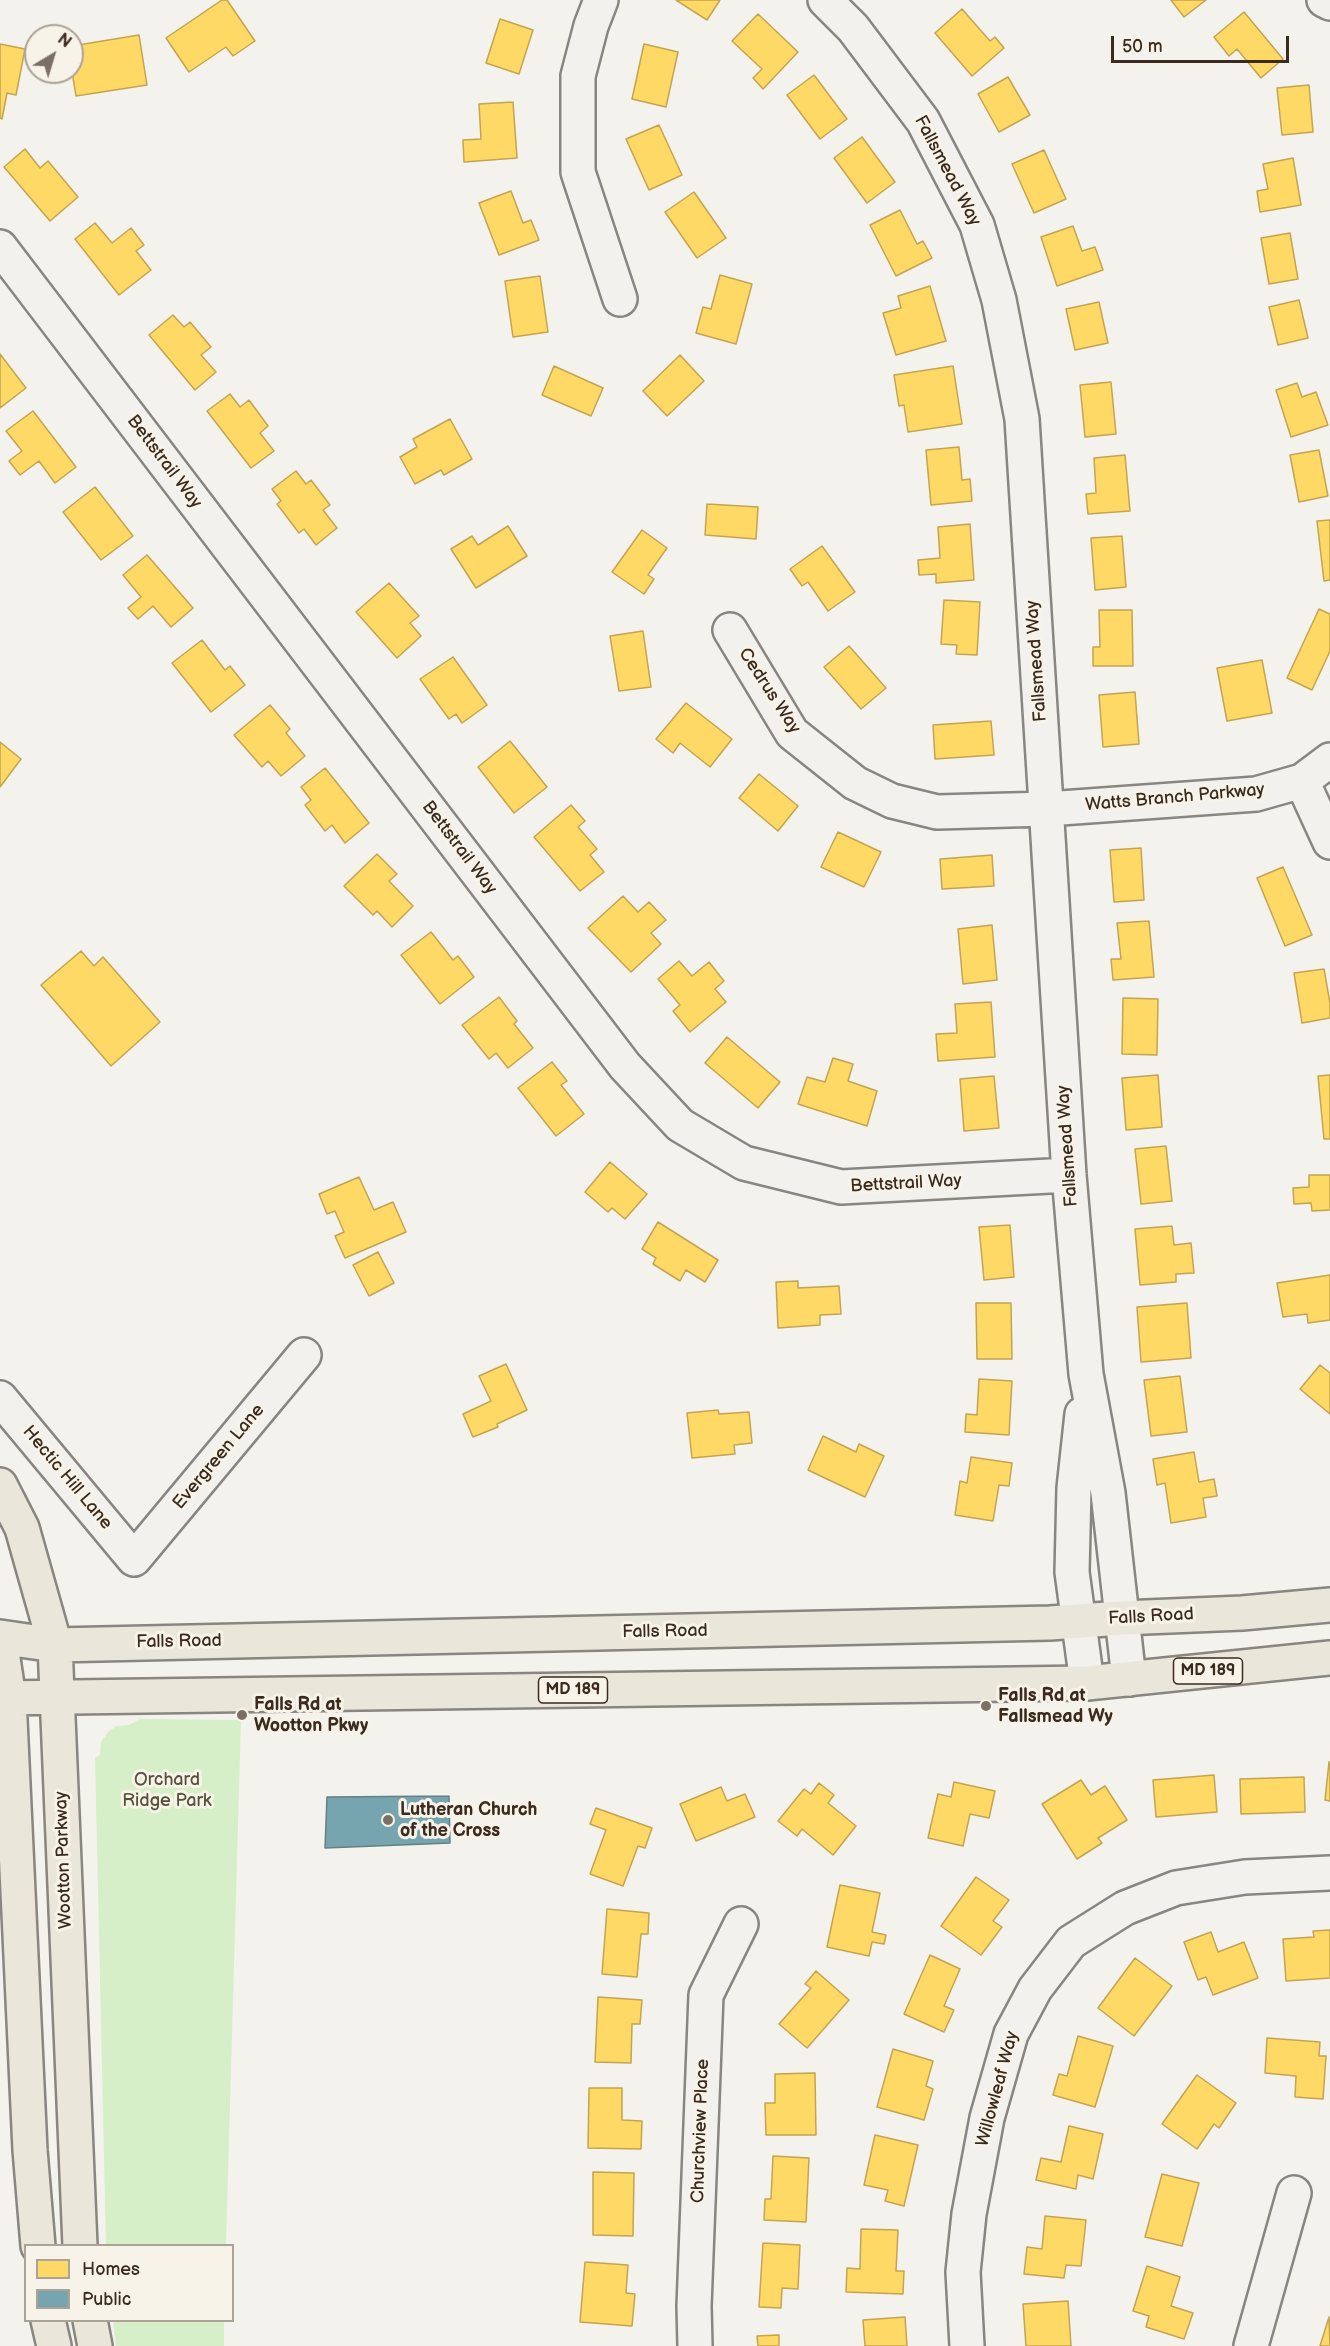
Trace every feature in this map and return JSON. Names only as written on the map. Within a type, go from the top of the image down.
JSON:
[{"type":"main road","name":"Wootton Parkway","points":[[0,1485],[22,1528],[55,1645],[80,2244]]},
{"type":"main road","name":"Falls Road","points":[[0,1638],[55,1645],[1077,1622],[1242,1613],[1330,1605]]},
{"type":"main road","points":[[0,1638],[30,2150],[38,2244]]},
{"type":"main road","name":"MD 189","points":[[5,1698],[1087,1683],[1330,1658]]},
{"type":"main road","points":[[48,2322],[54,2346]]},
{"type":"main road","points":[[90,2322],[95,2346]]},
{"type":"street","points":[[602,0],[591,26],[578,76],[578,172],[620,299]]},
{"type":"street","name":"Fallsmead Way","points":[[825,0],[852,28],[923,121],[977,225],[999,300],[1022,419],[1069,1175],[1086,1374],[1108,1493],[1129,1679]]},
{"type":"street","points":[[1324,0],[1330,3]]},
{"type":"street","name":"Bettstrail Way","points":[[0,247],[625,1066],[680,1125],[744,1163],[841,1187],[1069,1175]]},
{"type":"street","name":"Cedrus Way","points":[[730,630],[792,733],[855,783],[892,801],[937,812],[1047,809]]},
{"type":"street","name":"Watts Branch Parkway","points":[[1047,809],[1256,794],[1302,781],[1330,760]]},
{"type":"street","points":[[1302,781],[1330,842]]},
{"type":"street","name":"Evergreen Lane","points":[[134,1559],[304,1355]]},
{"type":"street","name":"Fallsmead Way","points":[[1086,1374],[1074,1488],[1072,1585],[1087,1683]]},
{"type":"street","name":"Hectic Hill Lane","points":[[0,1398],[134,1559]]},
{"type":"street","name":"Willowleaf Way","points":[[967,2346],[963,2272],[969,2214],[987,2118],[1011,2034],[1035,1989],[1071,1942],[1125,1908],[1176,1888],[1245,1876],[1330,1874]]},
{"type":"street","name":"Churchview Place","points":[[695,2346],[694,2306],[706,1995],[741,1924]]},
{"type":"street","points":[[1251,2346],[1294,2193]]},
{"type":"green space","name":"Orchard Ridge Park","points":[[140,1719],[241,1720],[226,2244],[106,2244],[95,1758],[100,1755],[101,1742],[109,1731],[117,1726],[129,1725]]},
{"type":"green space","points":[[113,2322],[224,2322],[224,2346],[116,2346]]},
{"type":"building: Homes","points":[[222,0],[227,0],[255,41],[233,56],[226,47],[189,72],[166,38]]},
{"type":"building: Homes","points":[[676,0],[720,0],[707,20]]},
{"type":"building: Homes","points":[[1171,0],[1206,0],[1184,17]]},
{"type":"building: Homes","points":[[962,9],[990,41],[995,37],[1004,48],[972,76],[935,33]]},
{"type":"building: Homes","points":[[1244,12],[1283,59],[1261,78],[1237,49],[1229,56],[1214,37]]},
{"type":"building: Homes","points":[[758,14],[798,52],[763,89],[753,78],[762,69],[732,41]]},
{"type":"building: Homes","points":[[500,19],[533,30],[519,74],[486,63]]},
{"type":"building: Homes","points":[[139,35],[147,85],[76,96],[74,84],[84,84],[84,44]]},
{"type":"building: Homes","points":[[0,44],[24,49],[24,54],[16,95],[7,93],[2,119],[0,118]]},
{"type":"building: Homes","points":[[644,44],[678,52],[666,107],[632,99]]},
{"type":"building: Homes","points":[[814,75],[847,119],[820,139],[787,95]]},
{"type":"building: Homes","points":[[1008,77],[1030,115],[999,132],[978,94]]},
{"type":"building: Homes","points":[[1309,85],[1313,132],[1282,135],[1277,88]]},
{"type":"building: Homes","points":[[513,102],[517,158],[464,162],[463,140],[481,139],[479,104]]},
{"type":"building: Homes","points":[[659,125],[682,175],[649,190],[626,139]]},
{"type":"building: Homes","points":[[862,137],[895,182],[867,203],[834,158]]},
{"type":"building: Homes","points":[[25,149],[40,168],[48,161],[78,197],[50,221],[4,167]]},
{"type":"building: Homes","points":[[1044,150],[1066,199],[1034,213],[1012,164]]},
{"type":"building: Homes","points":[[1293,158],[1301,205],[1260,212],[1257,191],[1268,189],[1263,164]]},
{"type":"building: Homes","points":[[511,191],[523,223],[531,220],[539,240],[499,255],[479,203]]},
{"type":"building: Homes","points":[[694,192],[726,238],[697,258],[665,212]]},
{"type":"building: Homes","points":[[900,210],[917,244],[923,241],[932,258],[896,276],[870,225]]},
{"type":"building: Homes","points":[[95,223],[112,243],[131,228],[144,245],[136,251],[151,270],[119,295],[75,239]]},
{"type":"building: Homes","points":[[1073,226],[1082,251],[1095,247],[1103,270],[1057,286],[1041,237]]},
{"type":"building: Homes","points":[[1290,233],[1298,279],[1269,284],[1261,238]]},
{"type":"building: Homes","points":[[720,275],[752,284],[736,344],[696,333],[703,307],[711,309]]},
{"type":"building: Homes","points":[[540,276],[548,332],[513,337],[505,281]]},
{"type":"building: Homes","points":[[930,286],[946,341],[896,355],[883,313],[901,308],[898,296]]},
{"type":"building: Homes","points":[[1299,300],[1308,338],[1278,345],[1269,307]]},
{"type":"building: Homes","points":[[1099,302],[1108,343],[1075,350],[1066,309]]},
{"type":"building: Homes","points":[[173,315],[184,327],[190,322],[211,347],[201,355],[216,372],[195,390],[149,335]]},
{"type":"building: Homes","points":[[0,354],[26,388],[0,408]]},
{"type":"building: Homes","points":[[680,355],[704,381],[667,416],[643,391]]},
{"type":"building: Homes","points":[[554,366],[603,388],[591,416],[542,395]]},
{"type":"building: Homes","points":[[953,366],[962,424],[908,432],[904,405],[899,406],[894,375]]},
{"type":"building: Homes","points":[[1111,382],[1116,434],[1085,437],[1080,385]]},
{"type":"building: Homes","points":[[1297,383],[1302,397],[1316,392],[1328,425],[1291,437],[1276,390]]},
{"type":"building: Homes","points":[[230,394],[240,407],[249,400],[268,426],[260,433],[274,451],[251,468],[207,411]]},
{"type":"building: Homes","points":[[33,411],[76,467],[55,483],[39,461],[20,475],[9,461],[22,451],[6,431]]},
{"type":"building: Homes","points":[[450,419],[472,459],[444,475],[441,470],[415,484],[400,457],[417,447],[413,439]]},
{"type":"building: Homes","points":[[959,447],[962,480],[970,479],[972,501],[931,505],[926,450]]},
{"type":"building: Homes","points":[[1319,450],[1328,496],[1299,502],[1290,455]]},
{"type":"building: Homes","points":[[1125,455],[1130,511],[1088,514],[1086,494],[1096,493],[1094,458]]},
{"type":"building: Homes","points":[[296,471],[306,484],[311,480],[330,505],[323,510],[337,528],[316,545],[304,529],[299,533],[277,504],[281,501],[272,489]]},
{"type":"building: Homes","points":[[95,487],[133,536],[101,560],[63,512]]},
{"type":"building: Homes","points":[[707,504],[758,507],[756,539],[705,535]]},
{"type":"building: Homes","points":[[1330,520],[1330,580],[1324,581],[1317,521]]},
{"type":"building: Homes","points":[[970,524],[974,580],[936,583],[936,574],[919,575],[918,560],[940,558],[938,527]]},
{"type":"building: Homes","points":[[508,526],[527,556],[476,588],[451,549],[472,536],[478,545]]},
{"type":"building: Homes","points":[[642,530],[667,548],[648,575],[654,579],[644,594],[612,572]]},
{"type":"building: Homes","points":[[1122,536],[1126,587],[1095,590],[1091,538]]},
{"type":"building: Homes","points":[[822,546],[855,592],[828,611],[808,582],[802,586],[790,569]]},
{"type":"building: Homes","points":[[147,555],[193,608],[171,627],[153,606],[138,619],[128,608],[141,597],[123,575]]},
{"type":"building: Homes","points":[[389,583],[419,616],[410,623],[421,636],[397,658],[356,612]]},
{"type":"building: Homes","points":[[944,600],[980,602],[977,655],[956,654],[957,645],[941,644]]},
{"type":"building: Homes","points":[[1319,609],[1330,614],[1330,651],[1312,690],[1287,678]]},
{"type":"building: Homes","points":[[1099,610],[1132,610],[1133,666],[1093,666],[1093,647],[1100,647]]},
{"type":"building: Homes","points":[[643,631],[651,687],[619,691],[610,636]]},
{"type":"building: Homes","points":[[202,640],[225,670],[230,666],[245,685],[211,712],[172,663]]},
{"type":"building: Homes","points":[[849,646],[886,688],[861,709],[824,667]]},
{"type":"building: Homes","points":[[453,657],[487,705],[462,723],[456,714],[449,719],[420,679]]},
{"type":"building: Homes","points":[[1262,660],[1272,713],[1227,721],[1217,668]]},
{"type":"building: Homes","points":[[1135,692],[1139,744],[1103,747],[1099,695]]},
{"type":"building: Homes","points":[[686,703],[732,739],[710,767],[680,743],[673,753],[656,739]]},
{"type":"building: Homes","points":[[270,705],[290,729],[286,733],[305,756],[281,776],[268,761],[262,767],[234,735]]},
{"type":"building: Homes","points":[[991,721],[994,755],[935,759],[933,725]]},
{"type":"building: Homes","points":[[510,741],[547,787],[514,813],[478,767]]},
{"type":"building: Homes","points":[[0,742],[21,759],[0,787]]},
{"type":"building: Homes","points":[[325,768],[369,823],[345,843],[332,825],[325,831],[305,805],[311,800],[301,787]]},
{"type":"building: Homes","points":[[759,774],[798,806],[778,831],[739,798]]},
{"type":"building: Homes","points":[[571,805],[585,821],[578,827],[597,849],[590,855],[604,872],[580,891],[534,837]]},
{"type":"building: Homes","points":[[838,832],[881,852],[864,887],[821,867]]},
{"type":"building: Homes","points":[[1141,848],[1144,900],[1114,902],[1110,850]]},
{"type":"building: Homes","points":[[377,854],[397,874],[389,881],[413,906],[392,927],[377,911],[373,915],[344,886]]},
{"type":"building: Homes","points":[[992,855],[994,886],[942,889],[940,859]]},
{"type":"building: Homes","points":[[1283,867],[1312,935],[1285,946],[1257,878]]},
{"type":"building: Homes","points":[[623,896],[638,912],[649,902],[666,920],[651,933],[661,944],[631,972],[588,928]]},
{"type":"building: Homes","points":[[1149,921],[1154,977],[1113,980],[1111,959],[1121,959],[1117,923]]},
{"type":"building: Homes","points":[[992,925],[997,980],[963,984],[958,929]]},
{"type":"building: Homes","points":[[431,932],[453,960],[458,956],[474,977],[440,1004],[401,955]]},
{"type":"building: Homes","points":[[81,951],[94,966],[103,957],[160,1022],[111,1066],[41,985]]},
{"type":"building: Homes","points":[[679,961],[692,976],[709,962],[724,981],[715,989],[726,1002],[690,1032],[673,1011],[680,1005],[658,979]]},
{"type":"building: Homes","points":[[1324,969],[1330,1003],[1330,1018],[1302,1023],[1294,973]]},
{"type":"building: Homes","points":[[499,997],[517,1021],[514,1024],[533,1048],[508,1068],[496,1053],[489,1059],[462,1025]]},
{"type":"building: Homes","points":[[1123,998],[1158,999],[1157,1055],[1122,1054]]},
{"type":"building: Homes","points":[[991,1002],[995,1057],[938,1061],[936,1034],[957,1033],[955,1004]]},
{"type":"building: Homes","points":[[727,1037],[780,1082],[758,1108],[705,1063]]},
{"type":"building: Homes","points":[[833,1058],[853,1064],[848,1081],[877,1091],[867,1126],[798,1104],[807,1077],[825,1082]]},
{"type":"building: Homes","points":[[552,1062],[567,1081],[561,1085],[584,1114],[556,1136],[518,1088]]},
{"type":"building: Homes","points":[[1158,1075],[1162,1127],[1126,1130],[1122,1078]]},
{"type":"building: Homes","points":[[1330,1075],[1330,1139],[1324,1139],[1318,1076]]},
{"type":"building: Homes","points":[[994,1076],[999,1128],[964,1131],[960,1079]]},
{"type":"building: Homes","points":[[1166,1146],[1172,1201],[1141,1204],[1135,1149]]},
{"type":"building: Homes","points":[[610,1162],[647,1194],[625,1219],[612,1208],[608,1212],[585,1192]]},
{"type":"building: Homes","points":[[1309,1175],[1330,1175],[1330,1210],[1312,1211],[1311,1203],[1294,1204],[1293,1188],[1309,1187]]},
{"type":"building: Homes","points":[[359,1177],[374,1210],[393,1202],[406,1232],[345,1258],[335,1236],[344,1232],[335,1211],[327,1214],[319,1194]]},
{"type":"building: Homes","points":[[658,1222],[718,1260],[705,1282],[686,1270],[680,1281],[653,1264],[656,1258],[642,1249]]},
{"type":"building: Homes","points":[[1010,1225],[1014,1277],[984,1280],[979,1227]]},
{"type":"building: Homes","points":[[1172,1226],[1174,1245],[1191,1243],[1194,1273],[1176,1274],[1176,1282],[1140,1285],[1135,1229]]},
{"type":"building: Homes","points":[[378,1252],[394,1283],[369,1296],[353,1265]]},
{"type":"building: Homes","points":[[1330,1275],[1330,1320],[1308,1323],[1307,1314],[1283,1317],[1277,1283]]},
{"type":"building: Homes","points":[[798,1281],[798,1288],[839,1286],[841,1314],[820,1315],[820,1325],[778,1328],[776,1282]]},
{"type":"building: Homes","points":[[976,1303],[1011,1303],[1012,1359],[977,1359]]},
{"type":"building: Homes","points":[[1187,1303],[1191,1358],[1141,1362],[1137,1307]]},
{"type":"building: Homes","points":[[506,1364],[527,1410],[497,1424],[498,1427],[473,1437],[463,1414],[491,1401],[479,1376]]},
{"type":"building: Homes","points":[[1320,1365],[1330,1373],[1330,1414],[1300,1389]]},
{"type":"building: Homes","points":[[1180,1376],[1187,1432],[1151,1436],[1144,1380]]},
{"type":"building: Homes","points":[[979,1379],[1012,1381],[1009,1435],[965,1432],[966,1414],[977,1415]]},
{"type":"building: Homes","points":[[718,1410],[719,1414],[749,1412],[752,1443],[734,1445],[735,1454],[692,1458],[687,1413]]},
{"type":"building: Homes","points":[[823,1436],[856,1452],[859,1444],[884,1456],[865,1497],[808,1470]]},
{"type":"building: Homes","points":[[1194,1452],[1199,1482],[1214,1479],[1217,1496],[1203,1498],[1206,1517],[1171,1523],[1165,1483],[1157,1485],[1153,1459]]},
{"type":"building: Homes","points":[[971,1457],[1012,1463],[1009,1486],[999,1485],[993,1521],[955,1515],[960,1481],[967,1483]]},
{"type":"building: Homes","points":[[1330,1762],[1330,1801],[1325,1800]]},
{"type":"building: Homes","points":[[1214,1775],[1217,1812],[1156,1817],[1153,1780]]},
{"type":"building: Homes","points":[[1304,1777],[1305,1812],[1241,1814],[1240,1779]]},
{"type":"building: Homes","points":[[1081,1780],[1091,1795],[1105,1786],[1127,1820],[1098,1838],[1102,1843],[1077,1859],[1042,1804]]},
{"type":"building: Homes","points":[[954,1782],[995,1791],[989,1818],[970,1814],[963,1846],[928,1838],[938,1794],[951,1797]]},
{"type":"building: Homes","points":[[819,1783],[834,1795],[828,1803],[856,1826],[833,1855],[802,1829],[797,1836],[778,1821],[804,1789],[811,1794]]},
{"type":"building: Homes","points":[[721,1787],[727,1801],[745,1794],[755,1817],[696,1841],[680,1804]]},
{"type":"building: Homes","points":[[596,1808],[652,1828],[645,1848],[638,1846],[623,1886],[590,1874],[606,1830],[590,1824]]},
{"type":"building: Homes","points":[[976,1877],[1009,1900],[993,1921],[1002,1927],[981,1955],[941,1926]]},
{"type":"building: Homes","points":[[840,1885],[880,1893],[872,1932],[886,1935],[884,1944],[872,1942],[869,1956],[827,1947]]},
{"type":"building: Homes","points":[[607,1909],[649,1913],[648,1934],[641,1934],[637,1977],[602,1974]]},
{"type":"building: Homes","points":[[1330,1930],[1330,1978],[1286,1981],[1283,1939],[1314,1937],[1313,1931]]},
{"type":"building: Homes","points":[[1211,1932],[1218,1952],[1244,1942],[1258,1978],[1213,1995],[1206,1977],[1198,1980],[1184,1942]]},
{"type":"building: Homes","points":[[930,1955],[960,1969],[944,2006],[954,2010],[944,2032],[904,2014]]},
{"type":"building: Homes","points":[[1135,1958],[1172,1986],[1134,2036],[1098,2008]]},
{"type":"building: Homes","points":[[816,1971],[849,2000],[807,2048],[779,2024],[811,1988],[805,1984]]},
{"type":"building: Homes","points":[[598,1997],[642,2000],[640,2024],[632,2024],[631,2063],[595,2062]]},
{"type":"building: Homes","points":[[1078,2036],[1113,2046],[1095,2107],[1053,2095],[1059,2074],[1067,2076]]},
{"type":"building: Homes","points":[[1267,2038],[1320,2042],[1319,2056],[1326,2056],[1323,2099],[1295,2097],[1296,2076],[1265,2073]]},
{"type":"building: Homes","points":[[893,2049],[933,2061],[926,2086],[933,2089],[924,2120],[877,2107]]},
{"type":"building: Homes","points":[[815,2073],[816,2135],[766,2135],[765,2103],[775,2103],[775,2074]]},
{"type":"building: Homes","points":[[1197,2075],[1236,2103],[1219,2128],[1214,2124],[1197,2149],[1162,2124]]},
{"type":"building: Homes","points":[[589,2088],[622,2088],[622,2120],[642,2121],[641,2149],[588,2148]]},
{"type":"building: Homes","points":[[1069,2126],[1103,2134],[1093,2179],[1078,2175],[1076,2189],[1036,2180],[1041,2158],[1061,2162]]},
{"type":"building: Homes","points":[[875,2135],[918,2145],[904,2206],[885,2201],[888,2190],[864,2185]]},
{"type":"building: Homes","points":[[773,2156],[809,2158],[806,2222],[764,2220],[765,2199],[771,2199]]},
{"type":"building: Homes","points":[[593,2172],[634,2173],[633,2236],[593,2235]]},
{"type":"building: Homes","points":[[1162,2174],[1199,2183],[1182,2246],[1145,2237]]},
{"type":"building: Homes","points":[[1045,2216],[1086,2220],[1081,2266],[1066,2265],[1064,2278],[1024,2274],[1027,2247],[1042,2249]]},
{"type":"building: Homes","points":[[861,2229],[898,2230],[896,2271],[904,2271],[903,2294],[846,2292],[847,2268],[860,2269]]},
{"type":"building: Homes","points":[[763,2243],[800,2245],[798,2289],[782,2288],[781,2308],[759,2307]]},
{"type":"building: Homes","points":[[585,2262],[628,2265],[626,2293],[635,2294],[632,2326],[580,2322]]},
{"type":"building: Homes","points":[[1147,2266],[1180,2277],[1171,2306],[1193,2313],[1184,2339],[1146,2327],[1149,2316],[1133,2311]]},
{"type":"building: Homes","points":[[1068,2301],[1071,2346],[1026,2346],[1023,2304]]},
{"type":"building: Homes","points":[[905,2317],[907,2346],[865,2346],[863,2320]]},
{"type":"building: Homes","points":[[1329,2317],[1330,2346],[1320,2346]]},
{"type":"building: Homes","points":[[779,2335],[779,2346],[758,2346],[757,2336]]},
{"type":"building: Public","name":"Lutheran Church of the Cross","points":[[449,1796],[450,1843],[325,1848],[327,1797]]},
{"type":"place","name":"Falls Rd at Fallsmead Wy","points":[[986,1706]]},
{"type":"place","name":"Falls Rd at Wootton Pkwy","points":[[242,1715]]},
{"type":"place","name":"Lutheran Church of the Cross","points":[[388,1820]]}]
